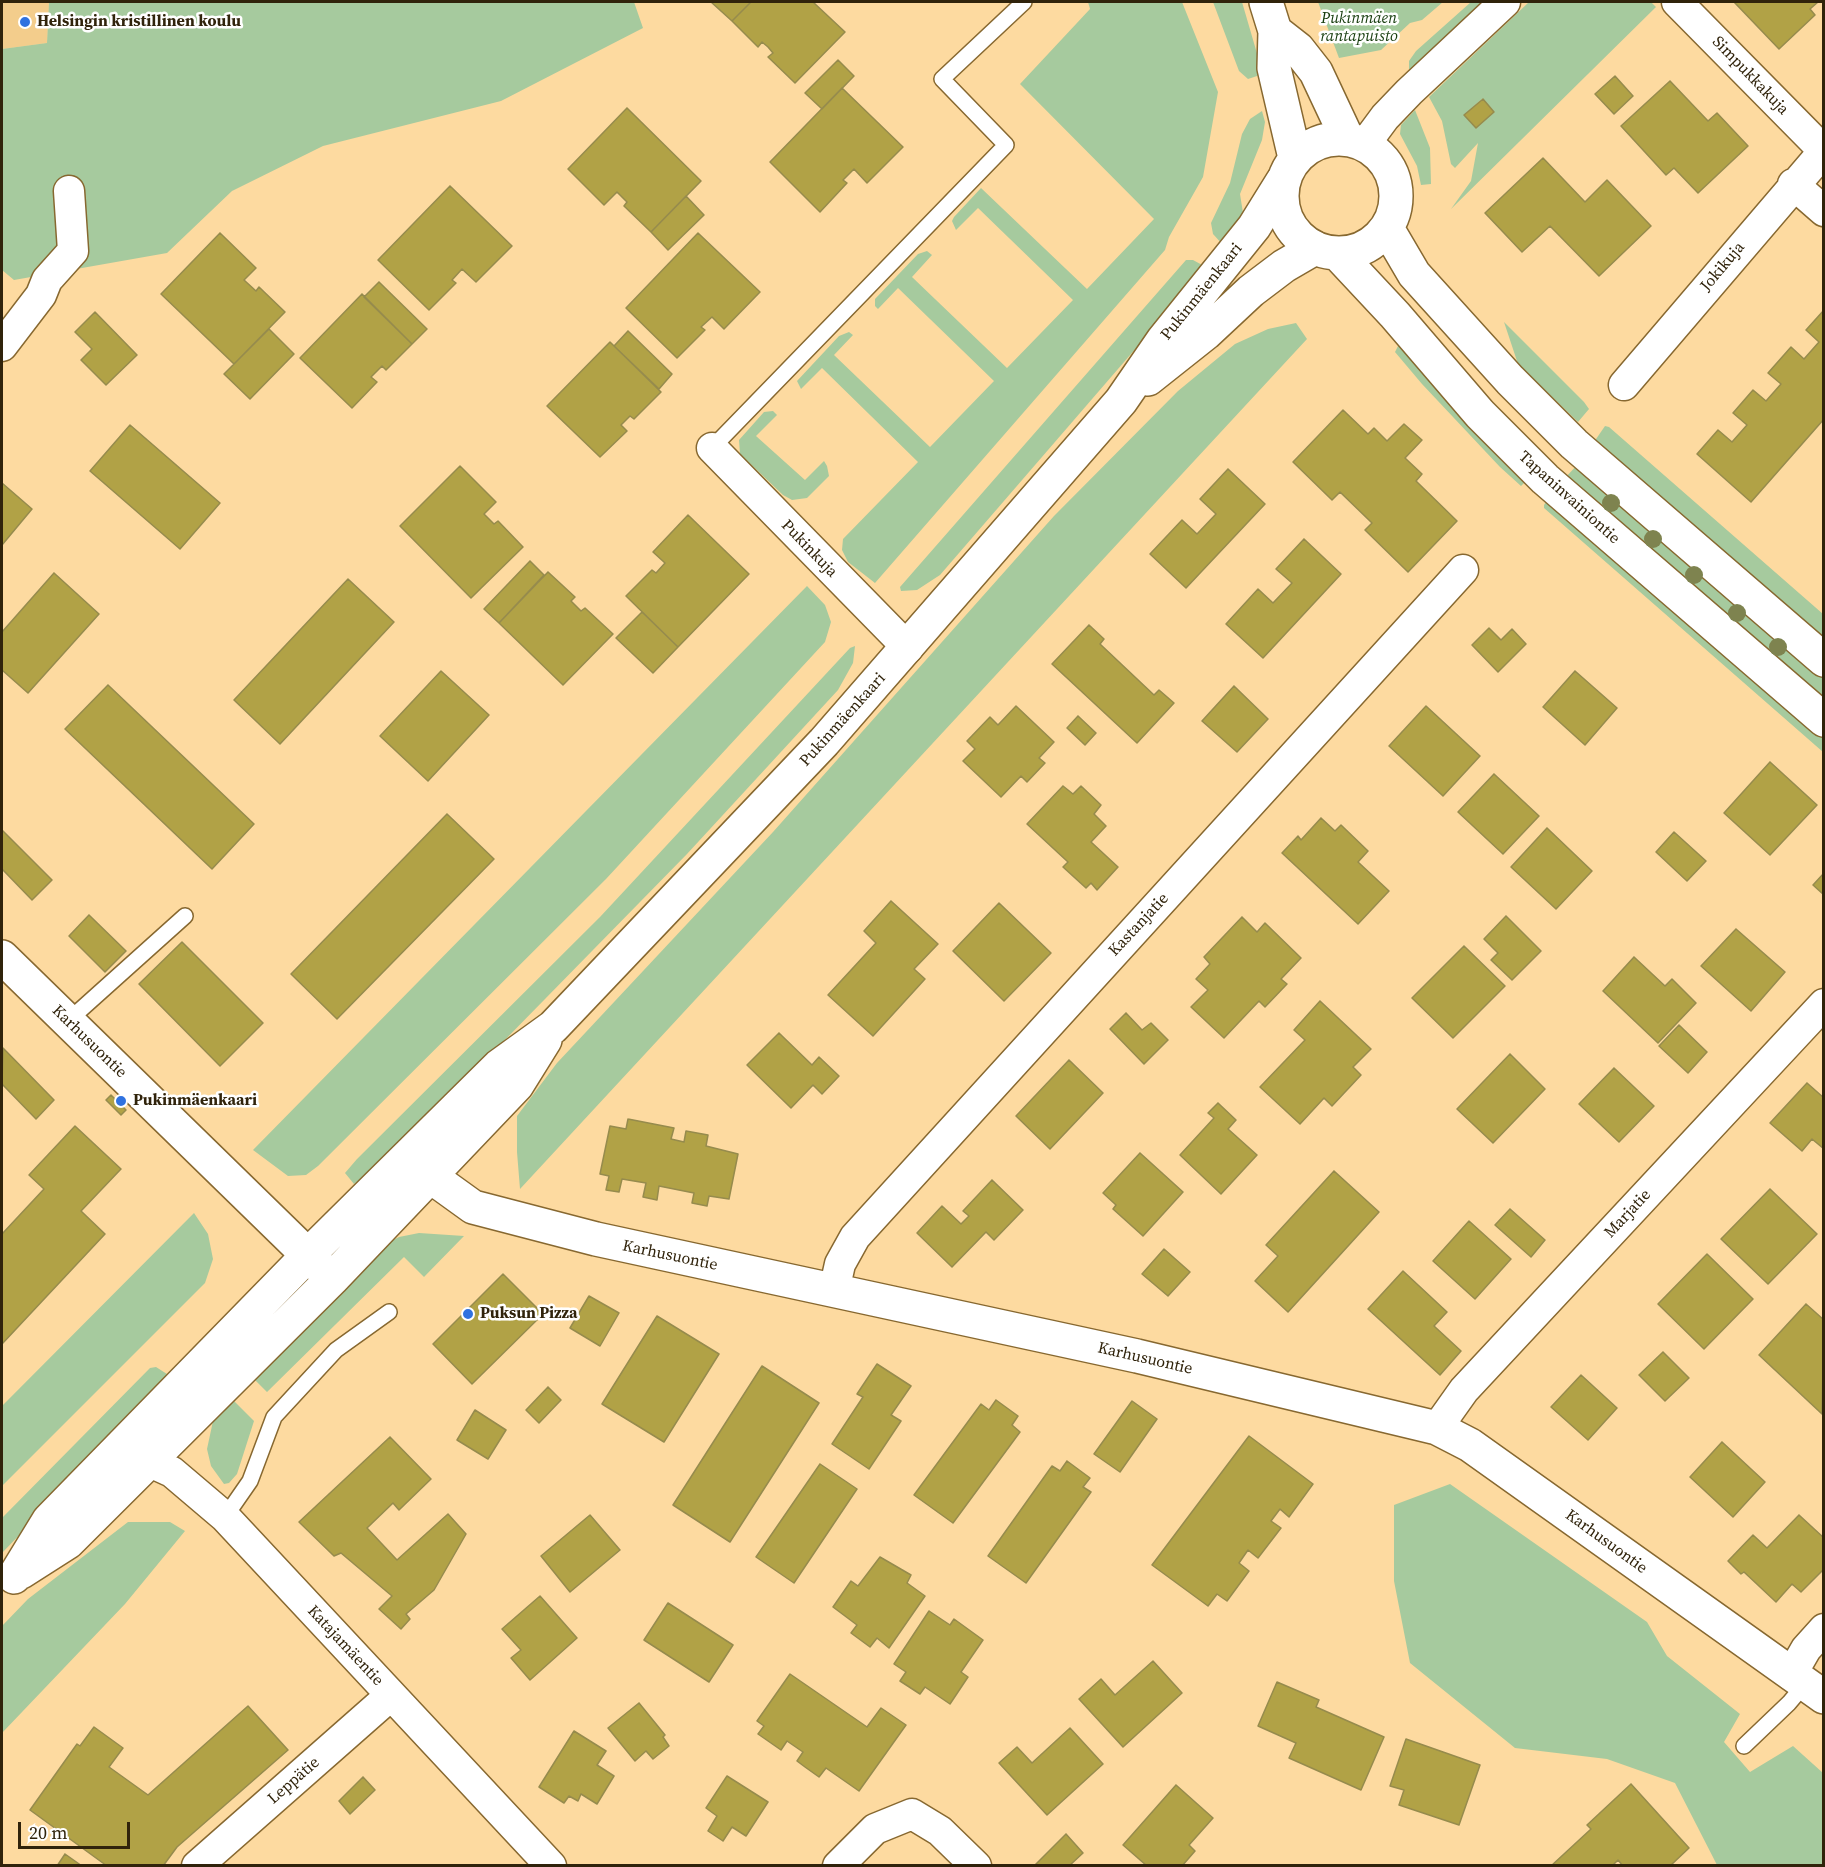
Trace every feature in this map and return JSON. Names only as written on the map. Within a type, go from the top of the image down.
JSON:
[{"type":"main road","points":[[1270,16],[1316,72],[1356,141],[1383,158],[1394,178],[1395,208],[1387,228],[1414,274],[1426,288],[1574,444],[1824,660]]},
{"type":"main road","points":[[1270,16],[1274,68],[1288,170],[1281,204],[1287,222],[1301,239],[1326,251]]},
{"type":"main road","name":"Pukinmäenkaari","points":[[8,1583],[49,1520],[138,1452],[332,1278],[499,1066],[553,1028],[718,856],[908,648],[1121,401],[1163,340],[1254,227],[1288,170],[1309,146],[1326,139],[1356,141]]},
{"type":"main road","name":"Pukinmäenkaari","points":[[1121,401],[1206,333],[1251,291],[1284,266],[1326,251],[1354,251],[1371,244],[1387,228]]},
{"type":"main road","name":"Tapaninvainiontie","points":[[1326,251],[1395,315],[1480,414],[1545,479],[1824,720]]},
{"type":"main road","name":"Karhusuontie","points":[[2,957],[332,1278]]},
{"type":"main road","name":"Pukinmäenkaari","points":[[138,1452],[308,1255],[419,1166]]},
{"type":"main road","name":"Karhusuontie","points":[[419,1166],[472,1207],[596,1239],[1137,1356],[1437,1428],[1470,1445],[1806,1685]]},
{"type":"street","points":[[1356,141],[1385,117],[1505,2]]},
{"type":"street","name":"Simpukkakuja","points":[[1677,2],[1824,151]]},
{"type":"street","name":"Jokikuja","points":[[1623,385],[1793,184],[1824,151]]},
{"type":"street","points":[[1793,184],[1824,212]]},
{"type":"street","points":[[2,346],[41,295],[47,280],[73,251],[69,191]]},
{"type":"street","name":"Pukinkuja","points":[[712,448],[908,648]]},
{"type":"street","name":"Kastanjatie","points":[[834,1292],[840,1264],[855,1237],[1463,570]]},
{"type":"street","name":"Marjatie","points":[[1437,1428],[1464,1390],[1824,1004]]},
{"type":"street","name":"Katajamäentie","points":[[138,1452],[172,1472],[225,1517],[551,1866]]},
{"type":"street","points":[[1806,1685],[1806,1649],[1824,1629]]},
{"type":"street","name":"Leppätie","points":[[197,1866],[390,1696]]},
{"type":"street","points":[[838,1866],[875,1829],[912,1814],[940,1831],[976,1866]]},
{"type":"lane","points":[[712,448],[1006,146],[942,79],[1024,2]]},
{"type":"lane","points":[[68,1021],[184,916]]},
{"type":"lane","points":[[225,1517],[250,1481],[274,1417],[336,1350],[389,1312]]},
{"type":"lane","points":[[1744,1746],[1806,1685]]},
{"type":"shaded area","name":"Helsingin kristillinen koulu","points":[[2,2],[49,2],[47,43],[2,49]]},
{"type":"green space","points":[[49,2],[634,2],[643,28],[501,101],[323,146],[232,191],[167,253],[14,280],[2,270],[2,49],[47,43]]},
{"type":"green space","points":[[1088,2],[1182,2],[1218,92],[1203,177],[1169,237],[1165,250],[875,583],[848,562],[842,550],[843,539],[918,462],[822,368],[801,389],[797,381],[839,336],[849,332],[853,335],[834,355],[930,447],[994,381],[898,288],[878,309],[875,306],[875,299],[918,254],[927,251],[932,255],[912,277],[1007,368],[1073,300],[978,208],[956,230],[952,221],[954,217],[981,188],[1087,289],[1154,219],[1020,84],[1090,9]]},
{"type":"green space","points":[[1213,2],[1242,2],[1263,74],[1248,79],[1239,71]]},
{"type":"green space","name":"Pukinmäen rantapuisto","points":[[1318,2],[1443,2],[1422,20],[1410,23],[1381,50],[1339,58]]},
{"type":"green space","points":[[1471,2],[1482,2],[1409,71],[1409,61],[1416,51]]},
{"type":"green space","points":[[1529,2],[1651,2],[1656,7],[1451,209],[1471,181],[1478,143],[1455,168],[1451,164],[1442,121],[1429,97]],"holes":[[[1482,99],[1494,112],[1476,128],[1464,115]]]},
{"type":"green space","points":[[1415,110],[1430,148],[1431,184],[1421,185],[1417,166],[1400,134],[1401,125]]},
{"type":"green space","points":[[1262,111],[1265,122],[1262,140],[1240,194],[1243,213],[1223,245],[1213,234],[1211,223],[1230,183],[1242,134],[1250,119]]},
{"type":"green space","points":[[1186,260],[1193,260],[1204,266],[1137,347],[940,575],[917,590],[901,591],[900,587]]},
{"type":"green space","points":[[1504,322],[1584,402],[1589,409],[1578,422],[1518,364]]},
{"type":"green space","points":[[1296,323],[1307,339],[520,1189],[517,1116],[557,1063],[773,832],[1054,516],[1178,391],[1235,344],[1268,329]]},
{"type":"green space","points":[[1401,340],[1527,479],[1521,486],[1500,467],[1395,352]]},
{"type":"green space","points":[[773,411],[777,415],[756,436],[805,480],[824,461],[827,466],[829,476],[807,498],[792,500],[783,495],[740,454],[739,440],[764,412]]},
{"type":"green space","points":[[1605,426],[1609,427],[1823,614],[1823,643],[1594,442]]},
{"type":"green space","points":[[1579,463],[1823,675],[1823,703],[1565,478]]},
{"type":"green space","points":[[1549,498],[1823,737],[1823,752],[1544,508]]},
{"type":"green space","points":[[807,586],[825,605],[831,622],[825,642],[606,879],[318,1166],[306,1175],[288,1176],[253,1150]]},
{"type":"green space","points":[[855,646],[853,663],[838,690],[687,854],[403,1144],[354,1184],[345,1173],[357,1159],[600,917],[850,648]]},
{"type":"green space","points":[[194,1213],[208,1234],[213,1259],[205,1283],[2,1486],[2,1406]]},
{"type":"green space","points":[[419,1233],[464,1236],[424,1277],[404,1257],[267,1392],[252,1377],[384,1245],[399,1237]]},
{"type":"green space","points":[[156,1367],[167,1374],[166,1383],[2,1553],[2,1518],[150,1368]]},
{"type":"green space","points":[[231,1398],[254,1421],[237,1474],[229,1483],[224,1484],[211,1466],[207,1449],[213,1421]]},
{"type":"green space","points":[[1450,1484],[1647,1622],[1667,1656],[1740,1714],[1724,1742],[1750,1772],[1793,1746],[1823,1773],[1823,1865],[1717,1865],[1675,1783],[1607,1759],[1515,1748],[1410,1663],[1394,1581],[1394,1505]]},
{"type":"green space","points":[[128,1522],[170,1522],[185,1531],[125,1604],[2,1733],[2,1626],[28,1599]]},
{"type":"building","points":[[711,2],[751,2],[732,21]]},
{"type":"building","points":[[751,2],[813,2],[845,32],[795,83],[768,57],[773,53],[768,47],[762,42],[758,47],[732,21]]},
{"type":"building","points":[[1734,2],[1818,2],[1810,9],[1815,15],[1779,49]]},
{"type":"building","points":[[838,60],[854,76],[822,109],[805,93]]},
{"type":"building","points":[[1615,76],[1633,96],[1614,114],[1595,94]]},
{"type":"building","points":[[1670,81],[1708,121],[1717,113],[1748,146],[1698,193],[1674,168],[1666,175],[1621,126]]},
{"type":"building","points":[[842,88],[903,147],[867,183],[854,169],[843,180],[847,183],[820,212],[770,162]]},
{"type":"building","points":[[1483,99],[1494,112],[1476,128],[1464,115]]},
{"type":"building","points":[[627,108],[701,181],[651,232],[624,206],[627,202],[617,192],[604,205],[568,169]]},
{"type":"building","points":[[1543,158],[1585,202],[1607,180],[1651,226],[1599,276],[1550,226],[1522,252],[1485,213]]},
{"type":"building","points":[[450,186],[512,246],[476,282],[462,269],[452,280],[456,283],[429,310],[378,260]]},
{"type":"building","points":[[686,196],[704,215],[668,250],[651,232]]},
{"type":"building","points":[[220,233],[256,268],[244,280],[256,291],[259,287],[285,312],[234,364],[161,294]]},
{"type":"building","points":[[698,233],[760,292],[724,329],[712,317],[701,327],[705,330],[677,358],[626,308]]},
{"type":"building","points":[[379,282],[427,329],[412,344],[364,297]]},
{"type":"building","points":[[362,294],[412,344],[386,370],[382,366],[371,377],[377,382],[352,408],[300,358]]},
{"type":"building","points":[[1824,310],[1824,419],[1751,502],[1697,454],[1718,430],[1732,442],[1747,425],[1733,413],[1753,390],[1766,401],[1781,384],[1768,373],[1791,347],[1804,359],[1819,342],[1806,330]]},
{"type":"building","points":[[95,312],[137,355],[106,385],[81,360],[92,349],[75,332]]},
{"type":"building","points":[[269,329],[294,354],[250,399],[224,374]]},
{"type":"building","points":[[628,331],[672,374],[659,389],[614,346]]},
{"type":"building","points":[[610,342],[661,392],[634,419],[630,416],[621,425],[627,431],[600,457],[547,406]]},
{"type":"building","points":[[1343,410],[1368,434],[1374,428],[1387,441],[1404,424],[1422,440],[1405,458],[1422,474],[1416,481],[1457,521],[1408,572],[1365,530],[1372,523],[1340,492],[1332,500],[1293,462]]},
{"type":"building","points":[[130,425],[220,503],[180,549],[90,471]]},
{"type":"building","points":[[460,466],[496,502],[484,514],[494,524],[498,521],[523,547],[471,598],[400,526]]},
{"type":"building","points":[[1228,469],[1265,504],[1186,588],[1150,554],[1182,520],[1197,534],[1216,514],[1200,499]]},
{"type":"building","points":[[2,483],[32,509],[2,545]]},
{"type":"building","points":[[688,515],[749,574],[678,647],[626,596],[652,570],[656,573],[665,563],[653,552]]},
{"type":"building","points":[[1304,539],[1341,574],[1263,658],[1226,624],[1258,589],[1273,603],[1292,583],[1276,569]]},
{"type":"building","points":[[530,561],[544,575],[499,623],[484,609]]},
{"type":"building","points":[[548,572],[575,597],[571,601],[581,611],[585,608],[613,634],[563,685],[499,623]]},
{"type":"building","points":[[54,573],[99,614],[28,693],[2,670],[2,632]]},
{"type":"building","points":[[348,579],[394,622],[280,744],[234,700]]},
{"type":"building","points":[[642,612],[678,647],[653,673],[616,638]]},
{"type":"building","points":[[1089,625],[1104,639],[1100,644],[1154,695],[1159,690],[1174,703],[1137,743],[1052,664]]},
{"type":"building","points":[[1489,628],[1501,640],[1512,629],[1526,644],[1498,672],[1472,645]]},
{"type":"building","points":[[441,671],[489,715],[428,781],[380,736]]},
{"type":"building","points":[[1575,671],[1617,708],[1585,745],[1543,707]]},
{"type":"building","points":[[108,685],[254,824],[212,869],[65,729]]},
{"type":"building","points":[[1234,686],[1268,719],[1237,752],[1202,721]]},
{"type":"building","points":[[1016,706],[1054,742],[1039,758],[1045,763],[1027,782],[1021,776],[1001,797],[963,761],[975,749],[967,741],[990,717],[998,725]]},
{"type":"building","points":[[1426,706],[1480,756],[1443,796],[1389,746]]},
{"type":"building","points":[[1078,716],[1096,733],[1085,745],[1067,728]]},
{"type":"building","points":[[1770,762],[1817,805],[1770,855],[1724,813]]},
{"type":"building","points":[[1494,774],[1539,816],[1503,854],[1458,812]]},
{"type":"building","points":[[1063,786],[1073,794],[1081,786],[1101,805],[1094,814],[1106,826],[1091,842],[1118,867],[1097,890],[1091,883],[1086,888],[1063,867],[1068,862],[1027,824]]},
{"type":"building","points":[[447,814],[494,859],[337,1019],[291,974]]},
{"type":"building","points":[[1321,818],[1335,831],[1341,825],[1368,851],[1358,862],[1389,891],[1358,924],[1282,853],[1298,836],[1301,840]]},
{"type":"building","points":[[1547,828],[1592,871],[1556,909],[1511,867]]},
{"type":"building","points":[[2,830],[52,880],[32,900],[2,869]]},
{"type":"building","points":[[1674,832],[1706,861],[1687,881],[1656,852]]},
{"type":"building","points":[[1824,873],[1824,895],[1813,885]]},
{"type":"building","points":[[891,901],[938,944],[914,969],[925,979],[873,1036],[828,995],[876,943],[864,931]]},
{"type":"building","points":[[999,903],[1051,953],[1004,1001],[953,951]]},
{"type":"building","points":[[89,915],[126,951],[105,972],[69,936]]},
{"type":"building","points":[[1506,916],[1541,951],[1512,980],[1491,960],[1498,953],[1484,939]]},
{"type":"building","points":[[1242,917],[1257,932],[1265,923],[1301,958],[1281,979],[1287,984],[1265,1007],[1259,1001],[1224,1038],[1191,1007],[1208,990],[1196,979],[1210,964],[1204,957]]},
{"type":"building","points":[[1736,929],[1785,972],[1751,1011],[1701,966]]},
{"type":"building","points":[[182,942],[263,1023],[220,1066],[139,984]]},
{"type":"building","points":[[1464,946],[1505,986],[1453,1038],[1412,998]]},
{"type":"building","points":[[1634,957],[1665,986],[1672,979],[1696,1003],[1658,1043],[1603,991]]},
{"type":"building","points":[[1320,1001],[1371,1049],[1353,1067],[1361,1075],[1332,1106],[1324,1098],[1300,1124],[1260,1087],[1305,1040],[1294,1030]]},
{"type":"building","points":[[1126,1013],[1142,1030],[1151,1023],[1168,1040],[1144,1064],[1110,1029]]},
{"type":"building","points":[[1679,1025],[1707,1052],[1688,1073],[1659,1046]]},
{"type":"building","points":[[779,1033],[812,1065],[819,1057],[839,1076],[822,1094],[813,1085],[791,1108],[747,1065]]},
{"type":"building","points":[[3,1048],[54,1100],[36,1119],[2,1084]]},
{"type":"building","points":[[1510,1054],[1545,1089],[1493,1143],[1457,1109]]},
{"type":"building","points":[[1069,1060],[1103,1093],[1050,1149],[1016,1116]]},
{"type":"building","points":[[1614,1068],[1654,1106],[1619,1142],[1579,1104]]},
{"type":"building","points":[[1807,1083],[1824,1098],[1824,1149],[1812,1139],[1802,1151],[1770,1123]]},
{"type":"building","points":[[111,1095],[126,1110],[121,1115],[106,1100]]},
{"type":"building","points":[[1218,1103],[1236,1120],[1228,1129],[1257,1155],[1221,1194],[1180,1155],[1214,1118],[1208,1113]]},
{"type":"building","points":[[628,1119],[674,1128],[671,1139],[684,1142],[686,1131],[708,1135],[706,1146],[738,1154],[729,1199],[709,1196],[707,1206],[692,1203],[694,1193],[659,1186],[657,1200],[643,1197],[646,1183],[622,1179],[619,1192],[606,1190],[609,1176],[600,1174],[610,1126],[626,1129]]},
{"type":"building","points":[[75,1126],[121,1169],[81,1211],[105,1234],[2,1344],[2,1234],[44,1189],[29,1175]]},
{"type":"building","points":[[1140,1153],[1183,1192],[1143,1236],[1113,1209],[1116,1205],[1103,1193]]},
{"type":"building","points":[[1334,1171],[1379,1212],[1288,1312],[1255,1281],[1278,1256],[1266,1245]]},
{"type":"building","points":[[992,1180],[1023,1210],[994,1240],[986,1232],[952,1267],[917,1233],[942,1206],[961,1224],[969,1216],[963,1211]]},
{"type":"building","points":[[1770,1189],[1817,1234],[1768,1284],[1721,1239]]},
{"type":"building","points":[[1510,1209],[1545,1240],[1531,1257],[1495,1225]]},
{"type":"building","points":[[1469,1221],[1511,1259],[1475,1299],[1433,1261]]},
{"type":"building","points":[[1164,1249],[1190,1272],[1168,1296],[1142,1274]]},
{"type":"building","points":[[1707,1254],[1753,1299],[1704,1349],[1658,1304]]},
{"type":"building","points":[[1403,1271],[1447,1312],[1434,1326],[1461,1351],[1440,1375],[1368,1309]]},
{"type":"building","points":[[503,1274],[543,1314],[472,1384],[433,1344]]},
{"type":"building","points":[[589,1296],[619,1313],[600,1346],[570,1328]]},
{"type":"building","points":[[1806,1304],[1824,1320],[1822,1414],[1759,1355]]},
{"type":"building","points":[[657,1316],[719,1354],[664,1442],[602,1404]]},
{"type":"building","points":[[1663,1352],[1689,1378],[1665,1401],[1639,1375]]},
{"type":"building","points":[[877,1364],[911,1386],[891,1415],[901,1421],[869,1469],[832,1444],[863,1397],[857,1394]]},
{"type":"building","points":[[762,1366],[819,1403],[730,1542],[673,1505]]},
{"type":"building","points":[[1581,1375],[1617,1408],[1588,1440],[1551,1407]]},
{"type":"building","points":[[548,1387],[561,1400],[539,1423],[526,1410]]},
{"type":"building","points":[[996,1400],[1018,1416],[1012,1425],[1020,1432],[953,1523],[914,1495],[981,1404],[989,1410]]},
{"type":"building","points":[[1132,1401],[1157,1419],[1120,1472],[1094,1454]]},
{"type":"building","points":[[475,1410],[506,1430],[488,1459],[457,1440]]},
{"type":"building","points":[[1249,1436],[1313,1484],[1289,1517],[1280,1509],[1271,1521],[1281,1528],[1258,1558],[1248,1550],[1239,1563],[1249,1571],[1227,1601],[1217,1594],[1208,1606],[1152,1565]]},
{"type":"building","points":[[390,1437],[431,1479],[399,1510],[393,1503],[367,1528],[397,1560],[448,1514],[466,1534],[434,1590],[406,1614],[410,1619],[401,1629],[379,1609],[392,1596],[341,1553],[334,1556],[299,1522]]},
{"type":"building","points":[[1722,1442],[1765,1482],[1733,1517],[1690,1477]]},
{"type":"building","points":[[1067,1461],[1090,1478],[1083,1487],[1091,1492],[1026,1583],[988,1556],[1052,1466],[1060,1471]]},
{"type":"building","points":[[820,1464],[857,1489],[794,1583],[756,1557]]},
{"type":"building","points":[[590,1515],[620,1550],[570,1592],[541,1556]]},
{"type":"building","points":[[1799,1515],[1824,1538],[1824,1569],[1801,1592],[1792,1584],[1776,1602],[1744,1572],[1741,1574],[1728,1561],[1753,1535],[1767,1548]]},
{"type":"building","points":[[880,1557],[911,1575],[907,1583],[925,1596],[889,1648],[877,1638],[870,1647],[851,1633],[857,1625],[833,1607],[851,1581],[858,1586]]},
{"type":"building","points":[[540,1596],[577,1638],[530,1680],[511,1658],[521,1650],[502,1629]]},
{"type":"building","points":[[668,1603],[733,1645],[709,1682],[644,1640]]},
{"type":"building","points":[[929,1611],[950,1625],[954,1619],[983,1640],[961,1672],[968,1677],[950,1704],[925,1687],[920,1694],[900,1681],[906,1672],[894,1664]]},
{"type":"building","points":[[1153,1661],[1182,1693],[1123,1747],[1079,1699],[1101,1679],[1115,1695]]},
{"type":"building","points":[[790,1674],[867,1727],[881,1708],[906,1725],[859,1791],[826,1768],[819,1777],[797,1761],[803,1752],[787,1741],[781,1750],[758,1734],[764,1726],[757,1721]]},
{"type":"building","points":[[1277,1682],[1319,1700],[1316,1707],[1384,1737],[1361,1790],[1289,1758],[1296,1743],[1258,1726]]},
{"type":"building","points":[[639,1703],[665,1735],[663,1737],[669,1746],[653,1759],[646,1751],[635,1761],[608,1728]]},
{"type":"building","points":[[248,1706],[288,1750],[177,1847],[163,1866],[107,1866],[30,1810],[77,1744],[80,1746],[94,1727],[123,1748],[109,1767],[148,1795]]},
{"type":"building","points":[[1070,1728],[1103,1764],[1047,1815],[999,1763],[1017,1747],[1032,1763]]},
{"type":"building","points":[[574,1731],[606,1751],[597,1765],[614,1776],[597,1804],[581,1794],[578,1801],[569,1796],[564,1803],[539,1787]]},
{"type":"building","points":[[1406,1739],[1480,1765],[1459,1825],[1399,1805],[1404,1790],[1390,1786]]},
{"type":"building","points":[[727,1776],[768,1802],[746,1836],[732,1827],[723,1841],[708,1831],[717,1816],[706,1808]]},
{"type":"building","points":[[363,1777],[375,1790],[350,1814],[339,1801]]},
{"type":"building","points":[[1631,1784],[1689,1848],[1670,1866],[1623,1866],[1618,1860],[1612,1866],[1551,1866],[1591,1829],[1587,1825]]},
{"type":"building","points":[[1176,1785],[1213,1818],[1189,1845],[1195,1851],[1182,1866],[1147,1866],[1123,1845]]},
{"type":"building","points":[[1066,1834],[1083,1853],[1069,1866],[1034,1866]]},
{"type":"building","points":[[65,1854],[82,1866],[57,1866]]},
{"type":"place","name":"Helsingin kristillinen koulu","points":[[25,22]]},
{"type":"place","name":"Pukinmäenkaari","points":[[121,1101]]},
{"type":"place","name":"Puksun Pizza","points":[[468,1314]]}]
